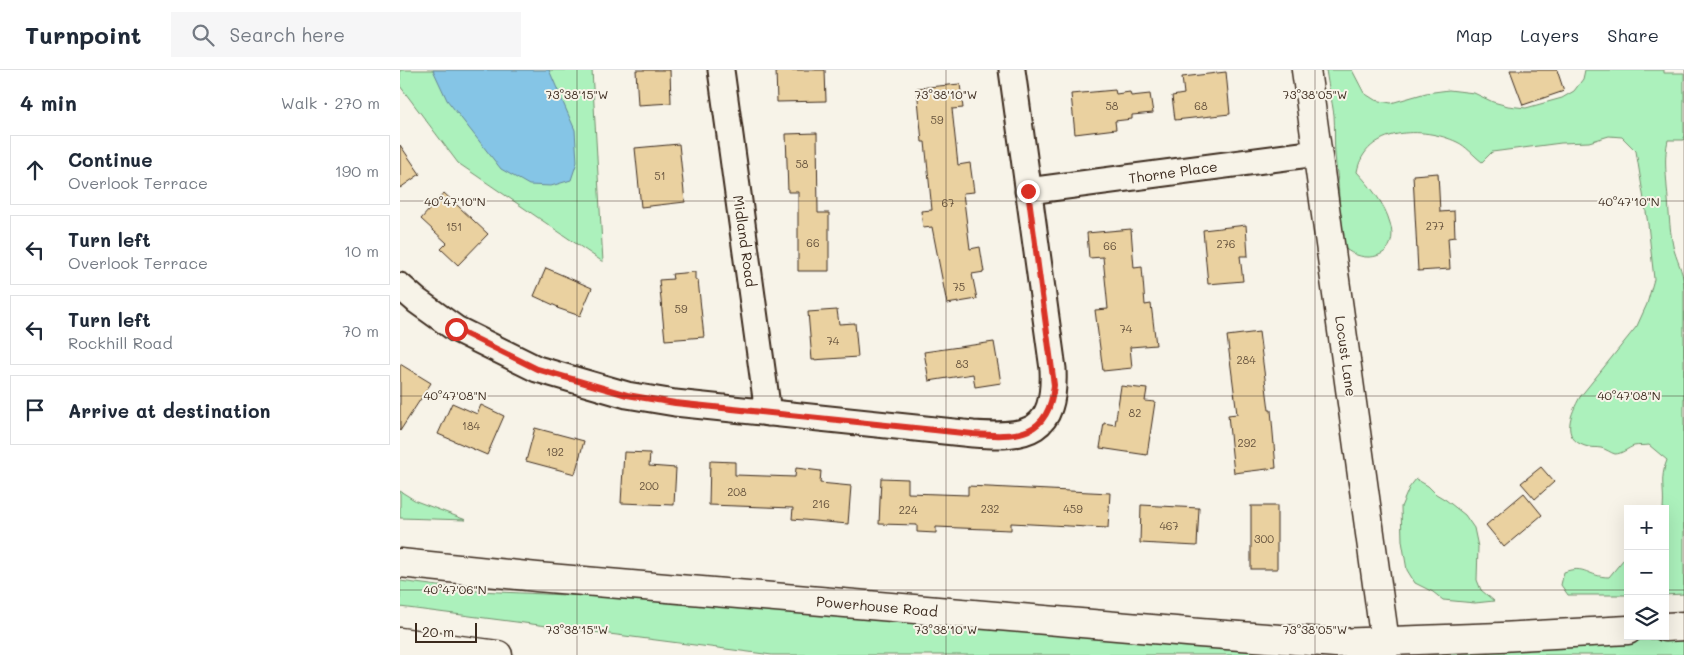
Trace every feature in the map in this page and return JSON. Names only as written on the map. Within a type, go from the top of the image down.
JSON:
[{"type":"main road","name":"Locust Lane","points":[[1306,70],[1386,651]]},
{"type":"main road","name":"Powerhouse Road","points":[[400,563],[547,578],[1251,638],[1336,643],[1386,651],[1624,630]]},
{"type":"main road","points":[[1669,628],[1684,626]]},
{"type":"main road","points":[[400,642],[498,655]]},
{"type":"street","name":"Midland Road","points":[[721,70],[768,413]]},
{"type":"street","points":[[400,286],[417,301],[456,329],[537,369],[627,395],[675,403],[973,434],[1008,436],[1025,432],[1038,425],[1046,415],[1051,403],[1054,385],[1012,70]]},
{"type":"street","name":"Thorne Place","points":[[1028,191],[1317,153]]},
{"type":"green space","points":[[400,70],[592,70],[603,262],[458,163],[400,86]]},
{"type":"green space","points":[[1326,70],[1352,70],[1364,93],[1375,100],[1391,103],[1426,93],[1449,90],[1474,93],[1493,102],[1526,108],[1562,98],[1574,91],[1583,79],[1585,70],[1664,70],[1664,73],[1684,73],[1684,140],[1668,140],[1666,164],[1672,239],[1684,284],[1684,594],[1669,595],[1669,505],[1663,505],[1663,479],[1667,460],[1649,445],[1634,446],[1615,454],[1601,448],[1587,447],[1577,442],[1572,437],[1570,431],[1573,410],[1580,397],[1637,326],[1647,304],[1654,279],[1648,224],[1636,151],[1622,137],[1609,136],[1589,142],[1561,143],[1492,152],[1482,162],[1457,142],[1443,137],[1413,133],[1397,134],[1383,139],[1371,146],[1362,157],[1357,172],[1372,189],[1385,209],[1392,234],[1391,243],[1381,254],[1365,257],[1347,250],[1343,246],[1338,233],[1339,193],[1334,115]]},
{"type":"green space","points":[[1416,479],[1465,515],[1474,528],[1478,547],[1477,580],[1481,590],[1494,601],[1475,603],[1443,600],[1433,592],[1415,583],[1407,570],[1402,541],[1401,507],[1409,488]]},
{"type":"green space","points":[[400,491],[416,501],[466,520],[400,518]]},
{"type":"green space","points":[[1624,559],[1624,595],[1568,595],[1561,585],[1564,572],[1577,569],[1609,577]]},
{"type":"green space","points":[[400,581],[477,591],[723,602],[1345,655],[772,655],[400,607]]},
{"type":"green space","points":[[1684,638],[1684,655],[1427,655],[1433,649]]},
{"type":"water","points":[[433,70],[549,70],[575,130],[577,162],[571,180],[551,186],[529,185],[501,169],[447,100]]},
{"type":"building","points":[[636,70],[670,70],[671,103],[638,105]]},
{"type":"building","points":[[776,70],[825,70],[826,101],[777,102]]},
{"type":"building","points":[[1510,70],[1557,70],[1564,91],[1523,105]]},
{"type":"building","points":[[1226,72],[1230,114],[1175,120],[1172,96],[1184,94],[1182,77]]},
{"type":"building","points":[[960,84],[963,108],[952,109],[958,165],[970,163],[974,192],[963,193],[970,249],[980,247],[984,272],[972,274],[977,299],[947,304],[932,227],[923,228],[921,211],[932,210],[925,142],[922,142],[917,88]]},
{"type":"building","points":[[1115,90],[1116,94],[1130,92],[1131,96],[1150,94],[1153,113],[1132,115],[1132,119],[1115,121],[1116,129],[1075,134],[1071,94]]},
{"type":"building","points":[[817,133],[818,213],[829,213],[829,271],[798,271],[798,192],[788,192],[786,134]]},
{"type":"building","points":[[679,144],[685,202],[641,207],[635,148]]},
{"type":"building","points":[[400,145],[420,174],[400,188]]},
{"type":"building","points":[[1438,173],[1440,212],[1454,211],[1455,237],[1448,238],[1450,269],[1418,271],[1413,175]]},
{"type":"building","points":[[444,193],[488,234],[458,265],[441,249],[447,243],[421,219]]},
{"type":"building","points":[[1246,225],[1248,256],[1240,256],[1243,281],[1208,284],[1203,230]]},
{"type":"building","points":[[1131,229],[1134,268],[1142,267],[1145,305],[1151,304],[1156,345],[1130,347],[1132,368],[1103,371],[1095,310],[1108,309],[1103,257],[1089,258],[1087,233]]},
{"type":"building","points":[[546,268],[592,288],[580,316],[557,308],[534,296]]},
{"type":"building","points":[[695,272],[695,280],[698,280],[704,337],[665,340],[659,280],[673,279],[672,274]]},
{"type":"building","points":[[837,310],[839,324],[855,323],[858,357],[812,360],[808,312]]},
{"type":"building","points":[[1259,332],[1269,410],[1271,410],[1276,468],[1234,473],[1228,415],[1237,414],[1227,336]]},
{"type":"building","points":[[994,342],[1001,383],[975,387],[973,374],[929,381],[924,352]]},
{"type":"building","points":[[400,364],[431,383],[400,431]]},
{"type":"building","points":[[1121,386],[1147,389],[1145,401],[1155,402],[1147,455],[1100,448],[1104,423],[1115,425]]},
{"type":"building","points":[[452,403],[477,414],[481,405],[504,416],[487,455],[438,434]]},
{"type":"building","points":[[535,428],[584,441],[575,474],[526,461]]},
{"type":"building","points":[[624,452],[650,453],[649,466],[676,468],[674,505],[621,503]]},
{"type":"building","points":[[710,461],[735,462],[735,475],[795,477],[796,468],[821,471],[820,483],[851,486],[848,524],[792,519],[793,508],[709,505]]},
{"type":"building","points":[[1541,467],[1554,482],[1535,499],[1521,483]]},
{"type":"building","points":[[881,478],[908,479],[908,493],[968,495],[968,486],[1110,493],[1108,528],[1011,523],[1011,530],[936,527],[936,533],[917,532],[917,525],[879,524]]},
{"type":"building","points":[[1524,493],[1542,515],[1504,547],[1486,525]]},
{"type":"building","points":[[1141,505],[1199,508],[1197,546],[1140,543]]},
{"type":"building","points":[[1251,506],[1277,506],[1277,569],[1251,569]]},
{"type":"route","points":[[456,329],[537,369],[627,395],[675,403],[993,436],[1008,436],[1025,432],[1043,420],[1051,403],[1054,385],[1028,191]]}]
